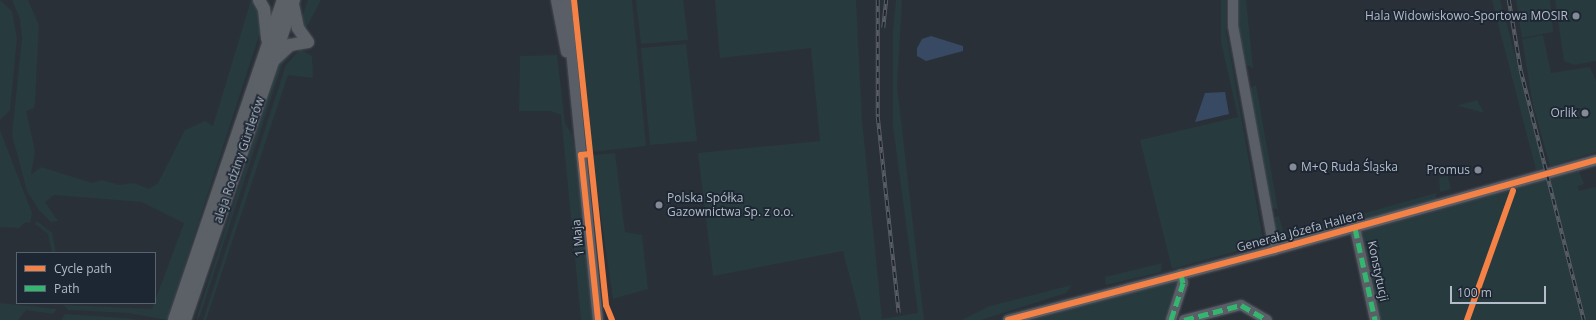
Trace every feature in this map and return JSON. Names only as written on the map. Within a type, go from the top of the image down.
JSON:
[{"type":"main road","points":[[259,0],[264,9],[267,43]]},
{"type":"main road","points":[[272,63],[290,46],[308,42],[298,28],[290,1]]},
{"type":"main road","name":"aleja Rodziny Gürtlerów","points":[[174,320],[267,43],[290,1]]},
{"type":"main road","name":"aleja Rodziny Gürtlerów","points":[[185,320],[272,63],[290,1]]},
{"type":"street","name":"1 Maja","points":[[556,0],[573,86]]},
{"type":"street","name":"1 Maja","points":[[566,0],[573,86],[598,320]]},
{"type":"street","name":"Generała Józefa Hallera","points":[[1233,0],[1233,26],[1274,250]]},
{"type":"street","name":"Generała Józefa Hallera","points":[[1008,320],[1355,228],[1596,160]]},
{"type":"street","name":"Konstytucji","points":[[1355,228],[1375,320]]},
{"type":"street","points":[[1171,320],[1183,282],[1181,274]]},
{"type":"street","points":[[1184,320],[1241,305],[1267,320]]},
{"type":"green space","points":[[0,0],[12,11],[17,38],[10,110],[0,120]]},
{"type":"green space","points":[[12,0],[28,0],[39,25],[35,103],[34,108],[26,111],[35,151],[31,175],[41,167],[92,183],[102,180],[120,185],[134,183],[149,189],[158,183],[185,130],[205,121],[213,126],[251,0],[255,0],[263,23],[167,320],[128,313],[68,310],[64,305],[152,309],[154,304],[156,304],[156,298],[184,223],[142,202],[54,195],[45,202],[58,221],[51,222],[39,210],[27,191],[12,135],[22,38],[20,19]]},
{"type":"green space","points":[[308,0],[321,0],[304,32],[301,20]]},
{"type":"green space","points":[[575,0],[632,0],[646,146],[592,152]]},
{"type":"green space","points":[[636,0],[683,0],[688,40],[641,44]]},
{"type":"green space","points":[[715,0],[856,0],[862,120],[882,319],[918,313],[893,126],[893,31],[896,0],[902,0],[897,86],[924,320],[861,320],[843,251],[713,276],[698,153],[820,141],[811,48],[720,58]]},
{"type":"green space","points":[[1221,0],[1226,0],[1226,31],[1263,240],[1260,245],[1172,269],[1140,140],[1238,117],[1221,42]]},
{"type":"green space","points":[[1238,0],[1246,0],[1253,68],[1244,64],[1237,29]]},
{"type":"green space","points":[[1492,0],[1500,0],[1546,167],[1536,170]]},
{"type":"green space","points":[[1516,0],[1550,0],[1553,32],[1522,38]]},
{"type":"green space","points":[[1555,0],[1596,0],[1596,61],[1574,65],[1564,61]]},
{"type":"green space","points":[[1543,35],[1551,73],[1590,67],[1596,81],[1596,152],[1550,166],[1533,105],[1522,39]]},
{"type":"green space","points":[[686,44],[697,141],[650,145],[641,48]]},
{"type":"green space","points":[[300,49],[312,56],[313,78],[288,75],[206,320],[203,320],[286,65]]},
{"type":"green space","points":[[294,50],[282,65],[200,316],[196,320],[279,62]]},
{"type":"green space","points":[[557,55],[565,123],[572,135],[575,153],[592,320],[581,320],[561,115],[550,111],[519,111],[520,56]]},
{"type":"green space","points":[[1256,85],[1278,210],[1271,207],[1249,89]]},
{"type":"green space","points":[[1477,100],[1484,113],[1459,106],[1459,105]]},
{"type":"green space","points":[[0,130],[32,213],[30,223],[26,222],[19,228],[0,227]]},
{"type":"green space","points":[[615,153],[625,232],[642,235],[648,289],[613,299],[592,155]]},
{"type":"green space","points":[[1579,171],[1584,184],[1578,186],[1579,191],[1596,187],[1596,320],[1470,320],[1517,188]]},
{"type":"green space","points":[[1453,174],[1448,177],[1451,189],[1440,192],[1439,178]]},
{"type":"green space","points":[[1510,190],[1465,320],[1378,320],[1359,233]]},
{"type":"green space","points":[[1436,193],[1436,200],[1283,243],[1276,234],[1275,217],[1279,216],[1284,236]]},
{"type":"green space","points":[[37,221],[52,233],[56,252],[52,252],[48,234],[35,224]]},
{"type":"green space","points":[[1162,263],[1161,272],[1106,285],[1105,277]]},
{"type":"green space","points":[[1181,280],[1170,320],[1026,320],[1090,302]]},
{"type":"green space","points":[[1072,285],[1066,293],[981,320],[962,320],[990,306]]},
{"type":"green space","points":[[0,303],[57,309],[53,314],[26,310],[18,320],[0,320]]},
{"type":"green space","points":[[65,314],[124,318],[141,320],[61,320]]},
{"type":"water","points":[[931,36],[963,46],[963,51],[926,61],[917,56],[917,48],[922,39]]},
{"type":"water","points":[[1225,92],[1229,114],[1195,122],[1205,93]]},
{"type":"railway","points":[[878,0],[878,117],[899,313]]},
{"type":"railway","points":[[883,28],[886,0]]},
{"type":"railway","points":[[1509,0],[1521,71],[1584,320]]},
{"type":"marked path","points":[[1355,228],[1375,320]]},
{"type":"marked path","points":[[1171,320],[1183,283],[1181,274]]},
{"type":"marked path","points":[[1184,320],[1241,305],[1267,320]]},
{"type":"cycle path","points":[[574,0],[606,305],[612,320]]},
{"type":"cycle path","points":[[590,154],[581,155],[598,320]]},
{"type":"cycle path","points":[[1008,320],[1274,250],[1596,160]]},
{"type":"cycle path","points":[[1467,320],[1513,191]]},
{"type":"place","name":"Hala Widowiskowo-Sportowa MOSIR","points":[[1576,16]]},
{"type":"place","name":"Orlik","points":[[1585,113]]},
{"type":"place","name":"M+Q Ruda Śląska","points":[[1293,167]]},
{"type":"place","name":"Promus","points":[[1478,170]]},
{"type":"place","name":"Polska Spółka Gazownictwa Sp. z o.o.","points":[[659,205]]}]
